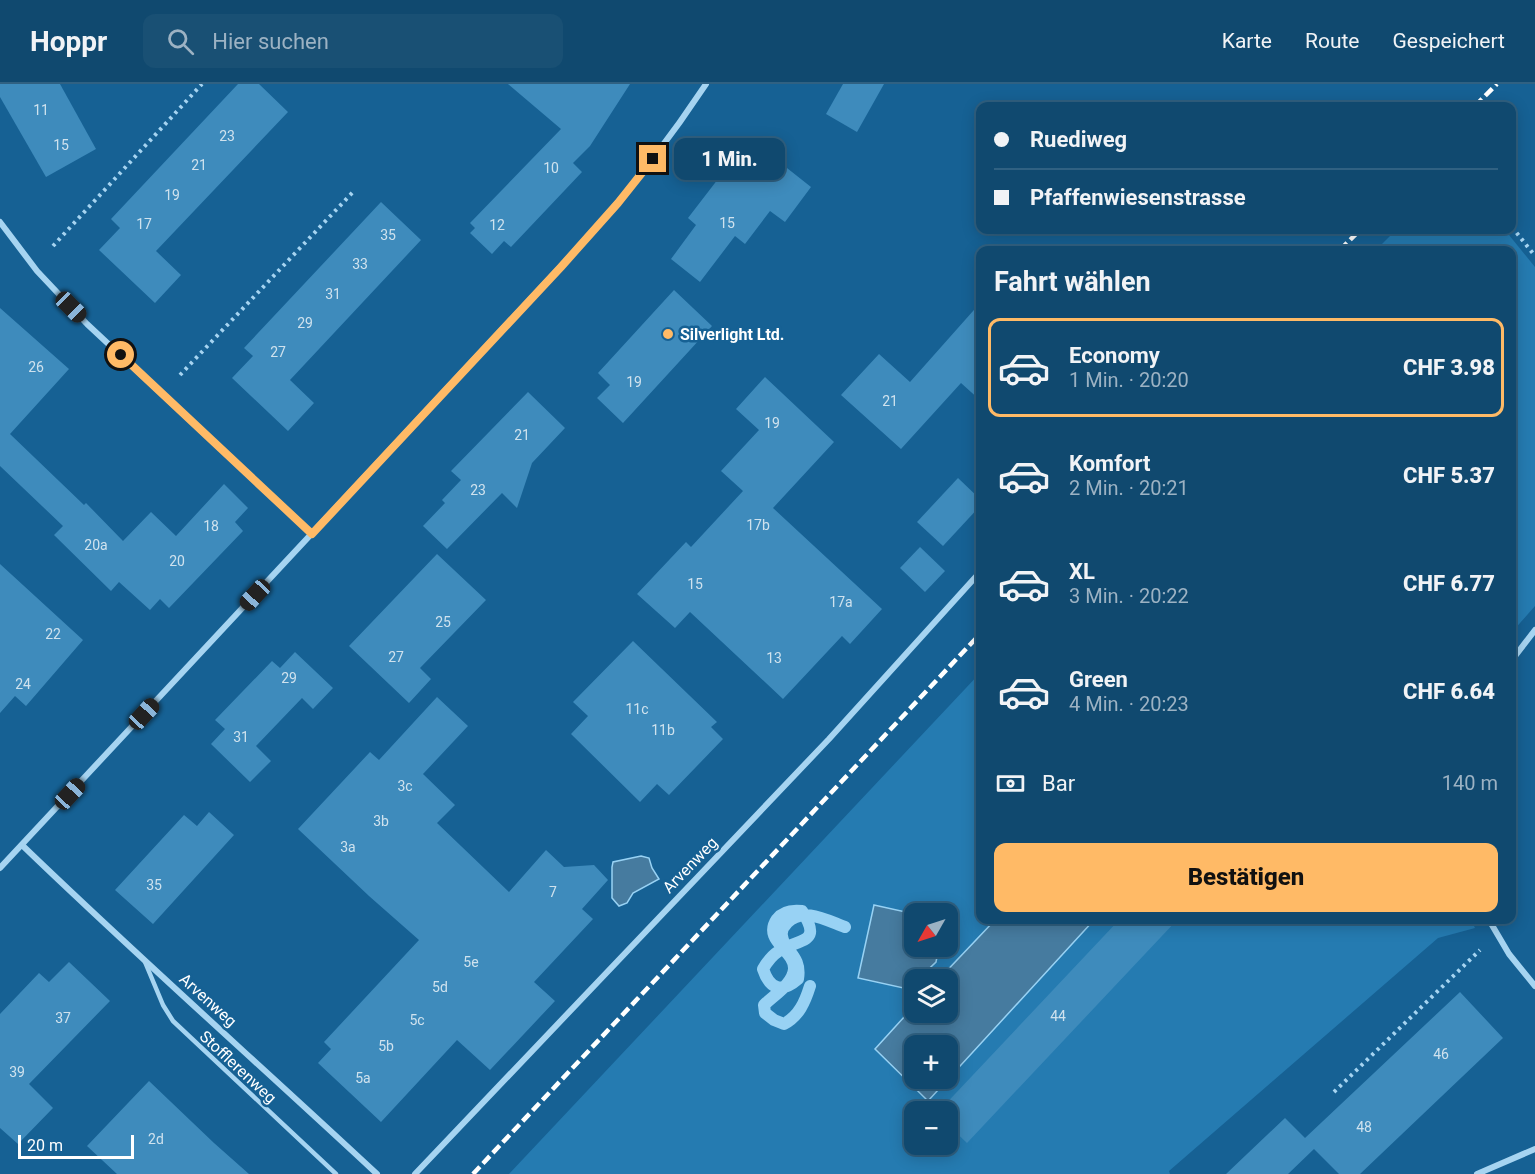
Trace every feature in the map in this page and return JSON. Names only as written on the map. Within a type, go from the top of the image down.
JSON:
[{"type":"street","points":[[0,868],[516,316],[618,203],[680,124],[706,84]]},
{"type":"street","points":[[0,222],[37,271],[87,324],[312,534]]},
{"type":"street","name":"Arvenweg","points":[[415,1174],[829,739],[976,577]]},
{"type":"street","points":[[1516,655],[1535,630]]},
{"type":"street","name":"Arvenweg","points":[[22,845],[145,962],[249,1054],[377,1174]]},
{"type":"street","points":[[1491,924],[1509,954],[1535,986]]},
{"type":"street","points":[[1477,1174],[1535,1149]]},
{"type":"lane","name":"Stofflerenweg","points":[[145,962],[163,1005],[173,1021],[336,1174]]},
{"type":"path","points":[[53,246],[202,84]]},
{"type":"path","points":[[180,375],[353,192]]},
{"type":"path","points":[[1516,232],[1535,256]]},
{"type":"path","points":[[1334,1092],[1497,934]]},
{"type":"shaded area","points":[[1392,234],[1508,234],[1535,267],[1535,606],[1516,627],[1516,246],[1380,246]]},
{"type":"shaded area","points":[[976,677],[976,924],[1473,924],[1475,928],[1438,938],[1169,1171],[1170,1174],[509,1174]]},
{"type":"shaded area","points":[[641,856],[649,858],[659,879],[633,893],[627,903],[619,906],[612,898],[613,862]]},
{"type":"shaded area","points":[[874,905],[904,912],[904,957],[937,957],[936,962],[929,969],[904,969],[904,988],[858,978]]},
{"type":"shaded area","points":[[991,924],[1090,924],[958,1068],[958,1035],[904,1035],[904,1077],[875,1049],[904,1017],[904,1023],[958,1023],[958,969],[948,969]]},
{"type":"shaded area","points":[[916,1089],[939,1089],[928,1101]]},
{"type":"building","points":[[0,84],[60,84],[96,149],[46,177],[0,97]]},
{"type":"building","points":[[238,84],[259,84],[288,112],[156,251],[181,275],[155,303],[99,250],[120,228],[111,219]]},
{"type":"building","points":[[508,84],[630,84],[590,146],[573,163],[582,172],[511,247],[504,241],[492,254],[470,233],[475,228],[470,223],[561,129]]},
{"type":"building","points":[[843,84],[884,84],[857,132],[826,114]]},
{"type":"building","points":[[759,146],[811,187],[785,222],[770,211],[745,244],[735,236],[700,282],[671,259],[696,225],[688,218],[738,153],[748,160]]},
{"type":"building","points":[[381,202],[421,240],[290,380],[314,403],[288,431],[232,378],[253,356],[244,348]]},
{"type":"building","points":[[674,290],[712,326],[623,423],[597,398],[610,385],[598,373]]},
{"type":"building","points":[[0,308],[69,369],[10,434],[84,505],[86,503],[123,541],[151,512],[176,536],[224,484],[248,508],[235,522],[243,531],[169,608],[160,599],[150,610],[119,582],[111,591],[54,535],[63,526],[0,466]]},
{"type":"building","points":[[976,308],[976,396],[961,383],[901,449],[841,395],[879,354],[910,382]]},
{"type":"building","points":[[765,377],[834,442],[773,508],[882,609],[850,644],[842,636],[783,699],[690,612],[675,628],[637,594],[686,542],[691,547],[743,491],[721,471],[759,430],[736,409]]},
{"type":"building","points":[[528,392],[565,428],[532,463],[517,508],[502,493],[447,549],[423,526],[445,503],[442,500],[461,480],[451,471]]},
{"type":"building","points":[[958,478],[976,495],[976,510],[943,546],[917,522]]},
{"type":"building","points":[[920,547],[945,571],[925,592],[900,568]]},
{"type":"building","points":[[437,554],[486,600],[420,668],[431,679],[409,703],[349,646]]},
{"type":"building","points":[[0,564],[83,640],[26,706],[15,696],[0,713]]},
{"type":"building","points":[[633,641],[717,722],[711,727],[723,739],[669,795],[657,784],[640,802],[571,734],[588,716],[573,702]]},
{"type":"building","points":[[295,652],[333,688],[313,709],[302,698],[256,746],[271,761],[250,782],[211,744],[225,729],[215,720],[272,661],[280,668]]},
{"type":"building","points":[[437,697],[468,726],[423,774],[455,805],[437,823],[509,892],[546,850],[564,867],[594,865],[608,880],[582,909],[593,919],[534,982],[555,1001],[490,1070],[457,1040],[381,1122],[318,1063],[331,1049],[324,1042],[419,940],[298,829],[370,752],[379,760]]},
{"type":"building","points":[[209,812],[234,835],[153,924],[115,890],[184,815],[197,826]]},
{"type":"building","points":[[1115,924],[1173,924],[967,1143],[958,1134],[958,1101],[948,1101]]},
{"type":"building","points":[[69,962],[110,1001],[29,1084],[53,1108],[18,1144],[0,1128],[0,1014],[39,973],[49,982]]},
{"type":"building","points":[[1460,992],[1503,1038],[1360,1174],[1339,1174],[1314,1149],[1288,1174],[1226,1174],[1285,1118],[1305,1138]]},
{"type":"building","points":[[149,1081],[249,1174],[117,1174],[87,1146]]},
{"type":"waterway","points":[[810,986],[801,1008],[784,1024],[765,1013],[764,1005],[782,989],[787,984],[794,969],[790,956],[785,951],[780,945],[773,933],[777,919],[788,912],[802,911],[808,922],[810,929],[806,939],[787,947],[779,951],[776,953],[763,969],[769,981],[782,988],[787,986],[798,979],[799,971],[795,959],[792,954],[789,950],[786,946],[783,941],[782,932],[787,923],[793,918],[800,916],[808,915],[845,927]]},
{"type":"railway","points":[[1479,102],[1497,84]]},
{"type":"railway","points":[[1344,246],[1356,234]]},
{"type":"railway","points":[[473,1174],[976,638]]},
{"type":"place","name":"Silverlight Ltd.","points":[[668,334]]},
{"type":"route","points":[[121,355],[312,534],[561,267],[618,203],[653,159]]}]
